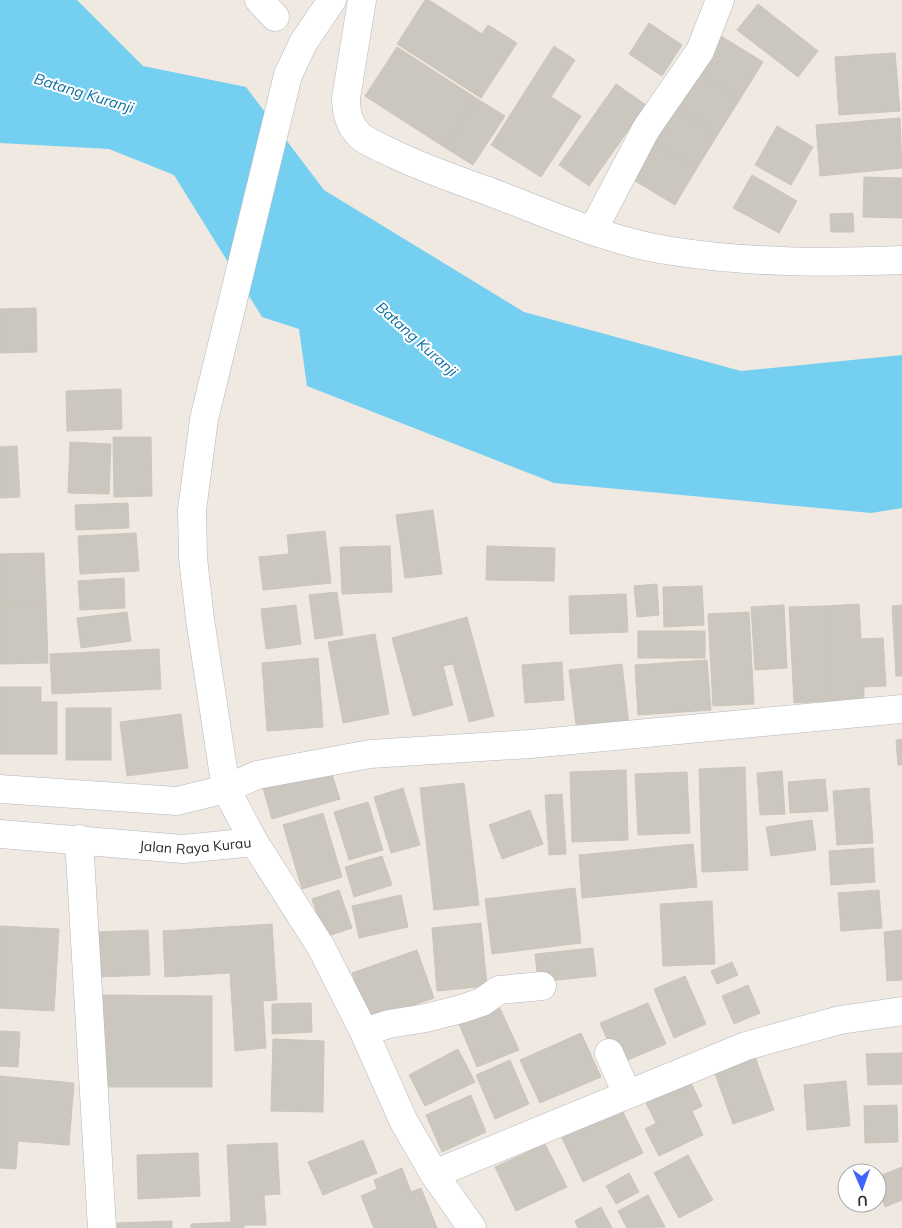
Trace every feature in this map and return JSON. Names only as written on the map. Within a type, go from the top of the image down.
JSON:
[{"type":"street","name":"Jalan Raya Kurau","points":[[0,834],[184,849],[254,842],[226,788],[200,619],[193,558],[192,510],[204,419],[282,96],[295,58],[332,0]]},
{"type":"street","points":[[362,0],[346,98],[346,112],[351,125],[361,136],[420,166],[593,230],[630,242],[669,251],[752,261],[835,262],[902,260]]},
{"type":"street","points":[[593,230],[646,129],[700,51],[720,0]]},
{"type":"street","points":[[0,789],[177,801],[226,788],[256,775],[370,754],[530,744],[902,709]]},
{"type":"street","points":[[78,840],[102,1228]]},
{"type":"street","points":[[254,842],[321,947],[364,1032],[403,1120],[434,1174],[472,1228]]},
{"type":"street","points":[[364,1032],[389,1024],[426,1018],[461,1009],[482,1002],[499,990],[542,986]]},
{"type":"street","points":[[434,1174],[746,1046],[840,1020],[902,1011]]},
{"type":"street","points":[[609,1054],[627,1094]]},
{"type":"water","name":"Batang Kuranji","points":[[0,0],[77,0],[143,66],[246,87],[324,190],[524,312],[741,371],[902,355],[902,508],[871,513],[554,483],[307,386],[299,329],[262,317],[174,175],[109,149],[0,143]]},
{"type":"building","points":[[425,0],[429,0],[482,34],[488,25],[517,43],[481,98],[397,44]]},
{"type":"building","points":[[758,4],[818,51],[798,77],[737,30]]},
{"type":"building","points":[[649,23],[682,45],[662,76],[629,54]]},
{"type":"building","points":[[721,36],[763,62],[740,99],[698,73]]},
{"type":"building","points":[[554,46],[575,60],[551,97],[581,116],[541,177],[491,145]]},
{"type":"building","points":[[397,47],[476,98],[444,147],[365,96]]},
{"type":"building","points":[[895,53],[900,111],[839,115],[835,57]]},
{"type":"building","points":[[698,73],[740,99],[718,134],[677,108]]},
{"type":"building","points":[[616,84],[646,105],[589,186],[559,165]]},
{"type":"building","points":[[476,98],[505,116],[473,165],[444,147]]},
{"type":"building","points":[[677,108],[718,134],[697,168],[655,143]]},
{"type":"building","points":[[900,118],[902,168],[820,176],[816,125]]},
{"type":"building","points":[[777,126],[813,147],[791,185],[755,165]]},
{"type":"building","points":[[655,143],[697,168],[675,205],[632,179]]},
{"type":"building","points":[[752,175],[797,201],[779,233],[733,208]]},
{"type":"building","points":[[864,177],[902,178],[902,218],[863,217]]},
{"type":"building","points":[[853,213],[854,232],[831,232],[830,214]]},
{"type":"building","points":[[36,308],[37,352],[0,353],[0,309]]},
{"type":"building","points":[[121,389],[122,429],[67,431],[66,391]]},
{"type":"building","points":[[113,437],[151,437],[152,496],[114,497]]},
{"type":"building","points":[[70,442],[111,444],[109,494],[68,493]]},
{"type":"building","points":[[17,446],[20,497],[0,498],[0,447]]},
{"type":"building","points":[[128,503],[129,528],[76,530],[75,505]]},
{"type":"building","points":[[433,510],[442,574],[405,578],[396,515]]},
{"type":"building","points":[[325,531],[331,583],[263,590],[259,557],[289,554],[287,535]]},
{"type":"building","points":[[136,533],[139,571],[80,574],[78,536]]},
{"type":"building","points":[[390,546],[392,592],[342,594],[340,547]]},
{"type":"building","points":[[487,546],[555,548],[554,581],[486,580]]},
{"type":"building","points":[[44,553],[46,603],[0,605],[0,554]]},
{"type":"building","points":[[124,578],[125,608],[80,610],[78,581]]},
{"type":"building","points":[[657,584],[659,615],[637,617],[634,586]]},
{"type":"building","points":[[702,586],[704,625],[664,627],[663,587]]},
{"type":"building","points":[[337,592],[343,635],[315,639],[309,595]]},
{"type":"building","points":[[626,594],[628,632],[570,634],[569,596]]},
{"type":"building","points":[[46,603],[48,663],[0,664],[0,605]]},
{"type":"building","points":[[859,604],[861,639],[883,638],[886,686],[864,687],[864,699],[830,701],[825,606]]},
{"type":"building","points":[[296,605],[301,644],[266,649],[261,609]]},
{"type":"building","points":[[784,605],[787,668],[755,670],[751,607]]},
{"type":"building","points":[[902,605],[902,676],[896,676],[892,606]]},
{"type":"building","points":[[825,606],[830,701],[794,703],[789,607]]},
{"type":"building","points":[[127,612],[131,641],[81,648],[77,618]]},
{"type":"building","points":[[749,612],[754,704],[713,706],[708,614]]},
{"type":"building","points":[[467,617],[494,716],[469,722],[453,664],[443,666],[453,705],[413,716],[392,638]]},
{"type":"building","points":[[638,631],[705,631],[705,658],[638,658]]},
{"type":"building","points":[[375,634],[389,714],[343,723],[328,642]]},
{"type":"building","points":[[159,649],[161,689],[52,694],[50,654]]},
{"type":"building","points":[[318,658],[323,727],[267,731],[262,663]]},
{"type":"building","points":[[707,660],[711,710],[638,715],[635,665]]},
{"type":"building","points":[[562,662],[564,700],[525,703],[522,665]]},
{"type":"building","points":[[622,664],[629,726],[577,732],[569,670]]},
{"type":"building","points":[[0,687],[41,687],[41,702],[57,702],[57,754],[0,754]]},
{"type":"building","points":[[66,708],[111,708],[111,760],[66,760]]},
{"type":"building","points":[[181,714],[188,768],[127,776],[120,722]]},
{"type":"building","points":[[902,739],[902,765],[898,765],[896,740]]},
{"type":"building","points":[[745,767],[748,870],[702,872],[699,769]]},
{"type":"building","points":[[330,768],[340,799],[272,819],[263,788]]},
{"type":"building","points":[[626,770],[628,840],[572,842],[570,772]]},
{"type":"building","points":[[782,771],[785,814],[760,815],[757,773]]},
{"type":"building","points":[[687,772],[690,833],[638,835],[635,774]]},
{"type":"building","points":[[825,779],[828,811],[790,813],[788,782]]},
{"type":"building","points":[[464,783],[479,905],[434,910],[420,788]]},
{"type":"building","points":[[403,788],[420,845],[391,853],[374,797]]},
{"type":"building","points":[[869,788],[873,843],[837,845],[833,791]]},
{"type":"building","points":[[562,794],[566,854],[549,855],[545,795]]},
{"type":"building","points":[[368,802],[383,850],[349,860],[334,812]]},
{"type":"building","points":[[530,810],[543,844],[502,859],[489,825]]},
{"type":"building","points":[[323,813],[342,877],[302,889],[283,825]]},
{"type":"building","points":[[812,820],[816,850],[771,856],[766,827]]},
{"type":"building","points":[[693,844],[697,887],[582,898],[579,855]]},
{"type":"building","points":[[873,848],[875,882],[831,885],[829,851]]},
{"type":"building","points":[[382,856],[392,885],[354,897],[345,867]]},
{"type":"building","points":[[575,888],[581,943],[492,954],[485,899]]},
{"type":"building","points":[[339,890],[352,928],[325,937],[312,899]]},
{"type":"building","points":[[879,890],[882,928],[841,931],[838,893]]},
{"type":"building","points":[[401,895],[408,927],[359,938],[352,906]]},
{"type":"building","points":[[712,901],[715,964],[663,966],[660,904]]},
{"type":"building","points":[[481,923],[487,986],[437,991],[432,928]]},
{"type":"building","points":[[272,924],[277,1000],[263,1001],[266,1048],[235,1051],[230,973],[165,977],[163,931]]},
{"type":"building","points":[[0,926],[59,929],[54,1011],[0,1008]]},
{"type":"building","points":[[148,930],[150,975],[98,977],[97,932]]},
{"type":"building","points":[[902,930],[902,980],[887,981],[884,932]]},
{"type":"building","points":[[593,948],[596,976],[538,982],[535,954]]},
{"type":"building","points":[[417,950],[434,998],[369,1021],[352,973]]},
{"type":"building","points":[[732,962],[738,975],[717,984],[711,971]]},
{"type":"building","points":[[685,976],[706,1024],[674,1038],[654,989]]},
{"type":"building","points":[[748,985],[760,1013],[734,1024],[722,996]]},
{"type":"building","points":[[102,995],[212,996],[212,1087],[103,1087]]},
{"type":"building","points":[[311,1003],[312,1032],[272,1034],[272,1004]]},
{"type":"building","points":[[648,1003],[666,1044],[618,1064],[600,1023]]},
{"type":"building","points":[[499,1006],[519,1050],[477,1067],[459,1024]]},
{"type":"building","points":[[0,1031],[20,1032],[18,1067],[0,1066]]},
{"type":"building","points":[[581,1033],[601,1077],[540,1103],[520,1060]]},
{"type":"building","points":[[273,1039],[324,1041],[323,1112],[271,1111]]},
{"type":"building","points":[[458,1049],[475,1082],[425,1106],[409,1075]]},
{"type":"building","points":[[753,1051],[774,1110],[733,1124],[712,1065]]},
{"type":"building","points":[[902,1053],[902,1084],[868,1085],[866,1054]]},
{"type":"building","points":[[510,1060],[529,1104],[495,1119],[476,1075]]},
{"type":"building","points":[[687,1074],[702,1106],[692,1111],[703,1135],[659,1156],[645,1129],[656,1123],[642,1095]]},
{"type":"building","points":[[0,1076],[74,1083],[69,1145],[18,1141],[16,1169],[0,1168]]},
{"type":"building","points":[[846,1081],[850,1126],[807,1130],[804,1085]]},
{"type":"building","points":[[471,1095],[486,1132],[442,1152],[426,1115]]},
{"type":"building","points":[[897,1105],[898,1142],[865,1143],[864,1106]]},
{"type":"building","points":[[622,1110],[643,1153],[583,1182],[562,1138]]},
{"type":"building","points":[[363,1140],[377,1173],[323,1195],[308,1162]]},
{"type":"building","points":[[277,1143],[280,1194],[264,1195],[266,1225],[244,1225],[244,1228],[191,1228],[191,1224],[231,1222],[227,1145]]},
{"type":"building","points":[[545,1144],[567,1187],[516,1211],[495,1167]]},
{"type":"building","points":[[198,1153],[200,1196],[138,1199],[137,1155]]},
{"type":"building","points":[[688,1155],[713,1200],[679,1218],[654,1173]]},
{"type":"building","points":[[902,1167],[902,1200],[887,1206],[887,1173]]},
{"type":"building","points":[[402,1168],[411,1192],[421,1188],[437,1228],[374,1228],[361,1196],[377,1189],[374,1180]]},
{"type":"building","points":[[629,1173],[639,1192],[616,1204],[606,1186]]},
{"type":"building","points":[[648,1195],[665,1227],[627,1228],[618,1211]]},
{"type":"building","points":[[601,1207],[612,1228],[578,1228],[575,1221]]},
{"type":"building","points":[[172,1221],[172,1228],[117,1228],[117,1223]]}]
